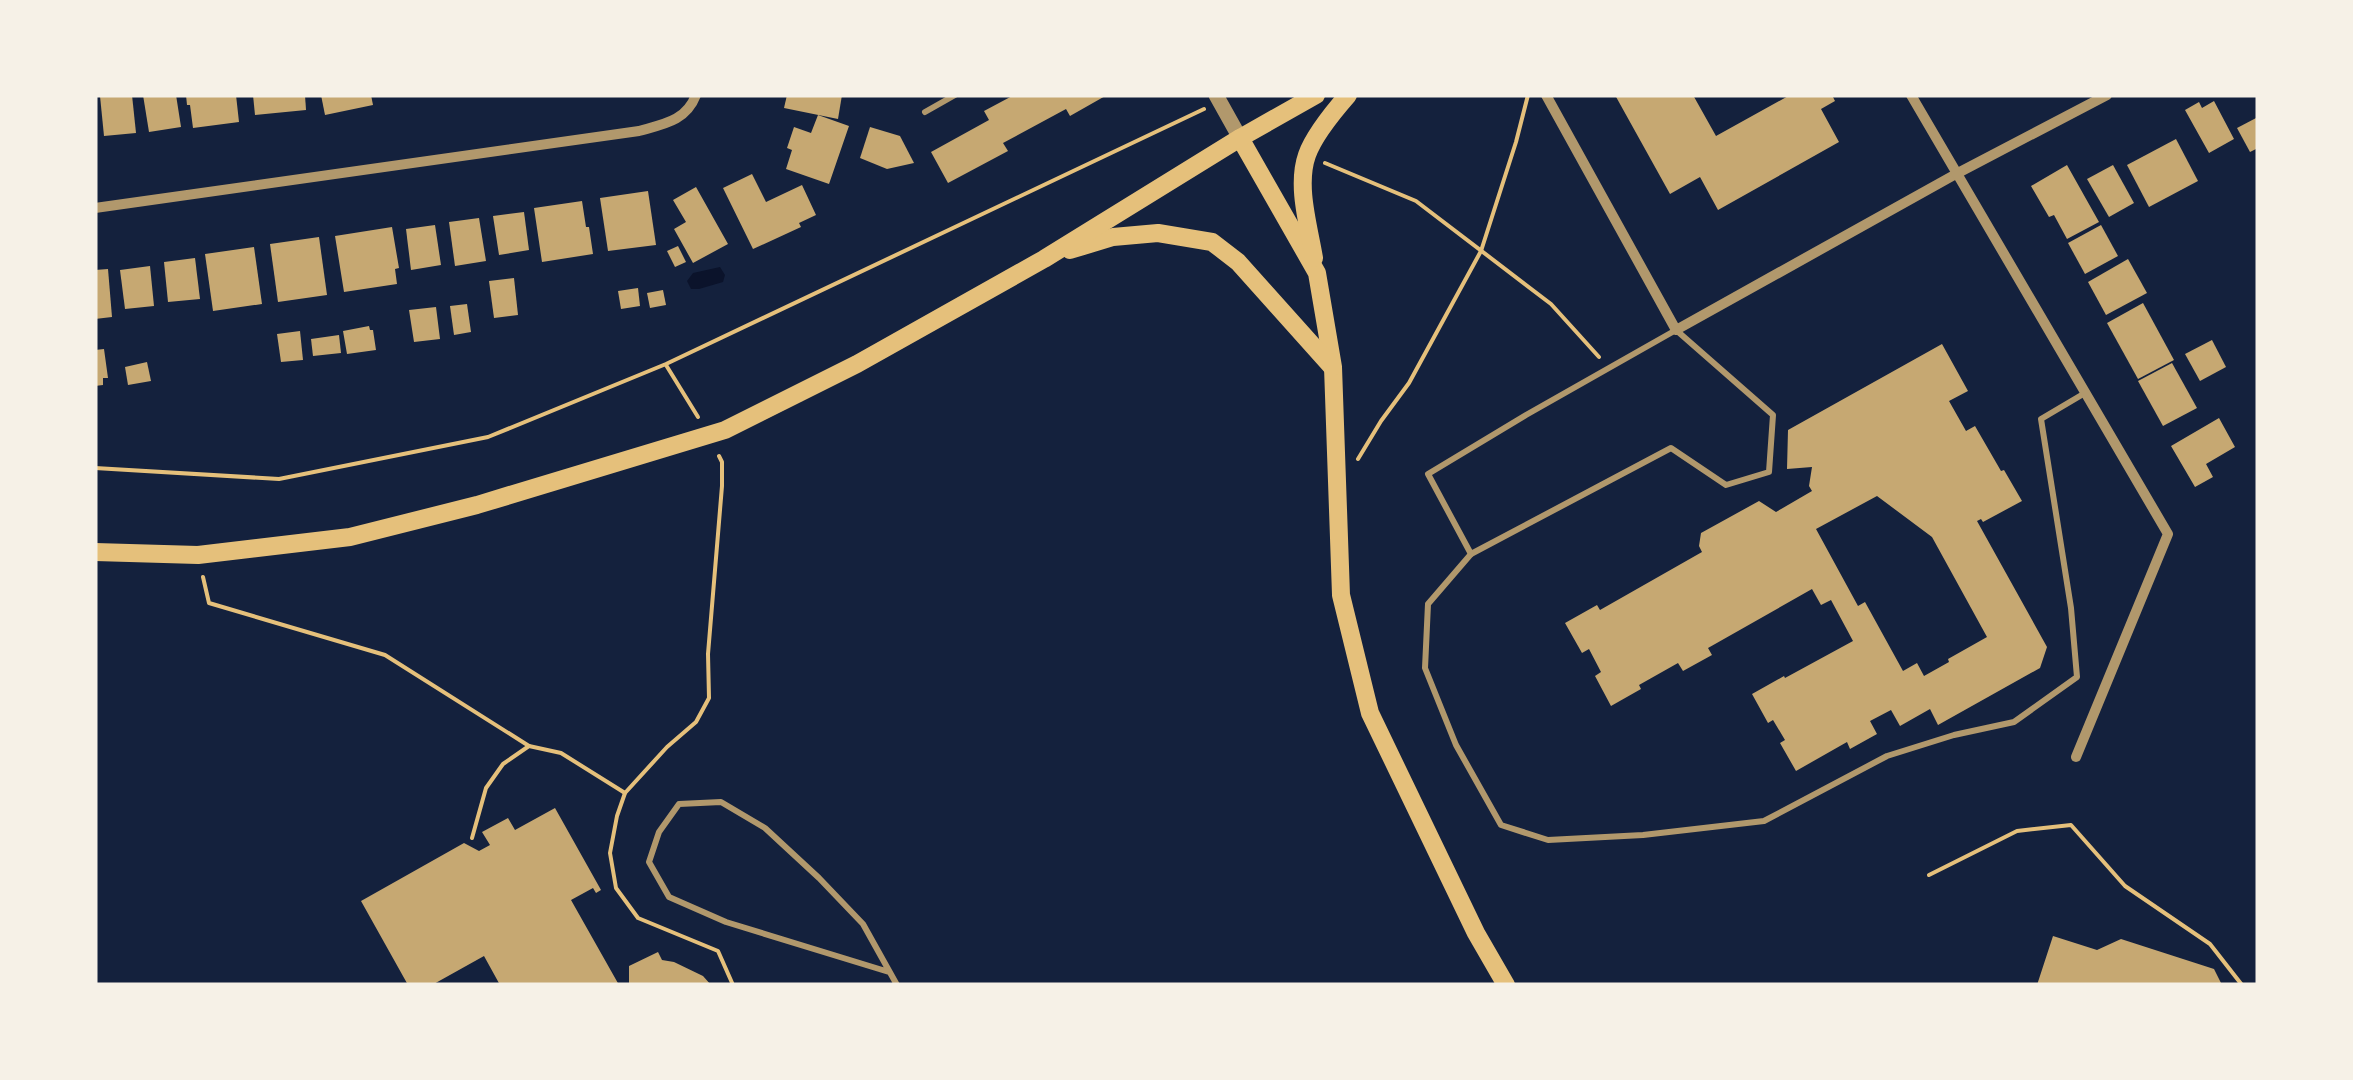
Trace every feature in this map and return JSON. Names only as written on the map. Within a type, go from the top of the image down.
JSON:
[{"type":"main road","points":[[95,552],[198,555],[350,537],[494,500],[725,430],[857,364],[1044,258],[1316,95]]},
{"type":"main road","points":[[1348,95],[1307,155],[1303,194],[1332,367],[1341,595],[1370,713],[1476,933],[1506,985]]},
{"type":"main road","points":[[1240,138],[1317,274]]},
{"type":"main road","points":[[1044,258],[1113,237],[1158,233],[1212,242],[1238,262],[1332,367]]},
{"type":"street","points":[[95,208],[639,131],[677,120],[692,106],[696,95]]},
{"type":"street","points":[[1546,95],[1676,330],[2107,95]]},
{"type":"street","points":[[1911,95],[2168,534],[2076,757]]},
{"type":"street","points":[[1218,98],[1240,138]]},
{"type":"lane","points":[[925,112],[955,95]]},
{"type":"lane","points":[[1471,554],[1428,474],[1676,330],[1773,414],[1769,472],[1726,485],[1671,448],[1471,554],[1428,604],[1425,668],[1456,745],[1501,825],[1548,840],[1643,835],[1764,821],[1886,756],[2014,722],[2077,677],[2041,419],[2084,393]]},
{"type":"lane","points":[[888,972],[726,922],[669,898],[648,862],[659,832],[678,804],[721,802],[764,828],[863,924],[897,985]]},
{"type":"path","points":[[1338,493],[1380,421],[1409,383],[1481,251],[1528,95]]},
{"type":"path","points":[[95,468],[279,479],[488,438],[666,364],[1218,98]]},
{"type":"path","points":[[1307,155],[1416,201],[1552,304],[1609,368]]},
{"type":"path","points":[[666,364],[722,462],[708,654],[709,698],[696,722],[666,746],[625,793],[610,853],[616,888],[638,918],[718,950],[733,985]]},
{"type":"path","points":[[198,555],[209,603],[384,655],[529,746],[561,753],[625,793]]},
{"type":"path","points":[[472,838],[486,788],[502,764],[529,746]]},
{"type":"path","points":[[1929,875],[2017,830],[2072,825],[2125,886],[2210,944],[2242,985]]},
{"type":"water","points":[[720,267],[725,275],[723,282],[691,289],[687,281],[693,273]]},
{"type":"building","points":[[132,95],[136,133],[104,136],[100,96]]},
{"type":"building","points":[[143,95],[176,95],[181,127],[149,132]]},
{"type":"building","points":[[186,95],[236,95],[239,122],[193,128]]},
{"type":"building","points":[[253,95],[305,95],[306,110],[255,115]]},
{"type":"building","points":[[321,95],[371,95],[373,105],[325,115]]},
{"type":"building","points":[[787,95],[842,95],[838,119],[784,108]]},
{"type":"building","points":[[1014,95],[1107,95],[1070,116],[1066,109],[1003,143],[1008,151],[948,183],[931,152],[989,120],[984,111]]},
{"type":"building","points":[[1615,95],[1693,95],[1716,136],[1790,95],[1832,95],[1835,101],[1821,109],[1839,142],[1718,210],[1700,177],[1670,194]]},
{"type":"building","points":[[2214,101],[2234,139],[2209,153],[2185,110],[2199,102],[2202,108]]},
{"type":"building","points":[[818,115],[849,126],[829,184],[786,169],[794,127],[811,133]]},
{"type":"building","points":[[2258,117],[2258,148],[2250,152],[2237,128]]},
{"type":"building","points":[[870,127],[900,136],[914,163],[887,169],[860,158]]},
{"type":"building","points":[[2176,139],[2198,181],[2149,207],[2127,165]]},
{"type":"building","points":[[2067,165],[2099,222],[2067,239],[2031,186]]},
{"type":"building","points":[[2113,165],[2134,203],[2109,217],[2087,179]]},
{"type":"building","points":[[752,174],[766,202],[802,185],[816,215],[799,223],[801,227],[753,249],[723,188]]},
{"type":"building","points":[[696,187],[728,244],[693,263],[674,229],[686,222],[673,200]]},
{"type":"building","points":[[648,191],[656,245],[608,251],[600,198]]},
{"type":"building","points":[[582,201],[593,254],[542,262],[534,208]]},
{"type":"building","points":[[524,212],[529,250],[499,255],[493,216]]},
{"type":"building","points":[[479,218],[486,261],[455,266],[449,222]]},
{"type":"building","points":[[435,225],[441,265],[411,270],[406,229]]},
{"type":"building","points":[[2101,225],[2118,256],[2085,274],[2068,243]]},
{"type":"building","points":[[392,227],[399,268],[395,269],[397,284],[344,292],[335,236]]},
{"type":"building","points":[[319,237],[327,295],[278,302],[270,244]]},
{"type":"building","points":[[678,246],[686,262],[675,267],[667,251]]},
{"type":"building","points":[[254,247],[262,304],[213,311],[205,254]]},
{"type":"building","points":[[195,258],[200,299],[168,302],[164,262]]},
{"type":"building","points":[[2128,259],[2147,293],[2106,315],[2088,282]]},
{"type":"building","points":[[150,266],[154,306],[125,309],[120,270]]},
{"type":"building","points":[[108,269],[112,317],[95,319],[95,270]]},
{"type":"building","points":[[514,278],[518,315],[494,318],[489,281]]},
{"type":"building","points":[[638,288],[640,306],[621,309],[618,291]]},
{"type":"building","points":[[663,290],[666,305],[650,308],[647,293]]},
{"type":"building","points":[[2143,303],[2174,360],[2138,379],[2107,323]]},
{"type":"building","points":[[467,304],[471,332],[454,335],[450,306]]},
{"type":"building","points":[[436,307],[440,339],[414,342],[409,310]]},
{"type":"building","points":[[369,326],[376,350],[347,354],[343,331]]},
{"type":"building","points":[[300,331],[303,360],[281,362],[277,334]]},
{"type":"building","points":[[339,335],[341,353],[313,356],[311,339]]},
{"type":"building","points":[[2212,340],[2226,367],[2200,381],[2185,354]]},
{"type":"building","points":[[1942,344],[1968,391],[1949,401],[1966,431],[1975,426],[2022,501],[1983,522],[1977,521],[2047,647],[2040,668],[1938,725],[1930,709],[1900,726],[1891,710],[1870,721],[1877,734],[1850,749],[1847,742],[1796,771],[1780,743],[1785,740],[1773,720],[1768,723],[1752,694],[1853,641],[1831,600],[1821,605],[1812,589],[1708,648],[1712,655],[1683,671],[1678,663],[1611,706],[1595,676],[1601,672],[1589,649],[1582,653],[1565,623],[1597,605],[1600,610],[1702,552],[1701,533],[1759,501],[1776,512],[1812,491],[1812,467],[1787,469],[1788,430]],"holes":[[[1877,496],[1932,537],[1987,637],[1924,676],[1917,663],[1903,671],[1865,602],[1858,606],[1816,529]]]},
{"type":"building","points":[[104,349],[108,378],[103,378],[103,385],[95,386],[95,350]]},
{"type":"building","points":[[147,362],[151,381],[128,385],[125,367]]},
{"type":"building","points":[[2172,363],[2197,408],[2163,426],[2138,381]]},
{"type":"building","points":[[2219,418],[2235,447],[2206,464],[2213,477],[2195,487],[2171,446]]},
{"type":"building","points":[[555,808],[601,890],[596,893],[593,888],[571,900],[619,985],[500,985],[484,956],[432,985],[408,985],[361,901],[464,843],[479,851],[490,845],[482,832],[508,818],[515,830]]},
{"type":"building","points":[[2053,936],[2097,950],[2121,939],[2214,969],[2222,985],[2037,985]]},
{"type":"building","points":[[658,952],[662,960],[703,976],[711,985],[629,985],[629,966]]}]
